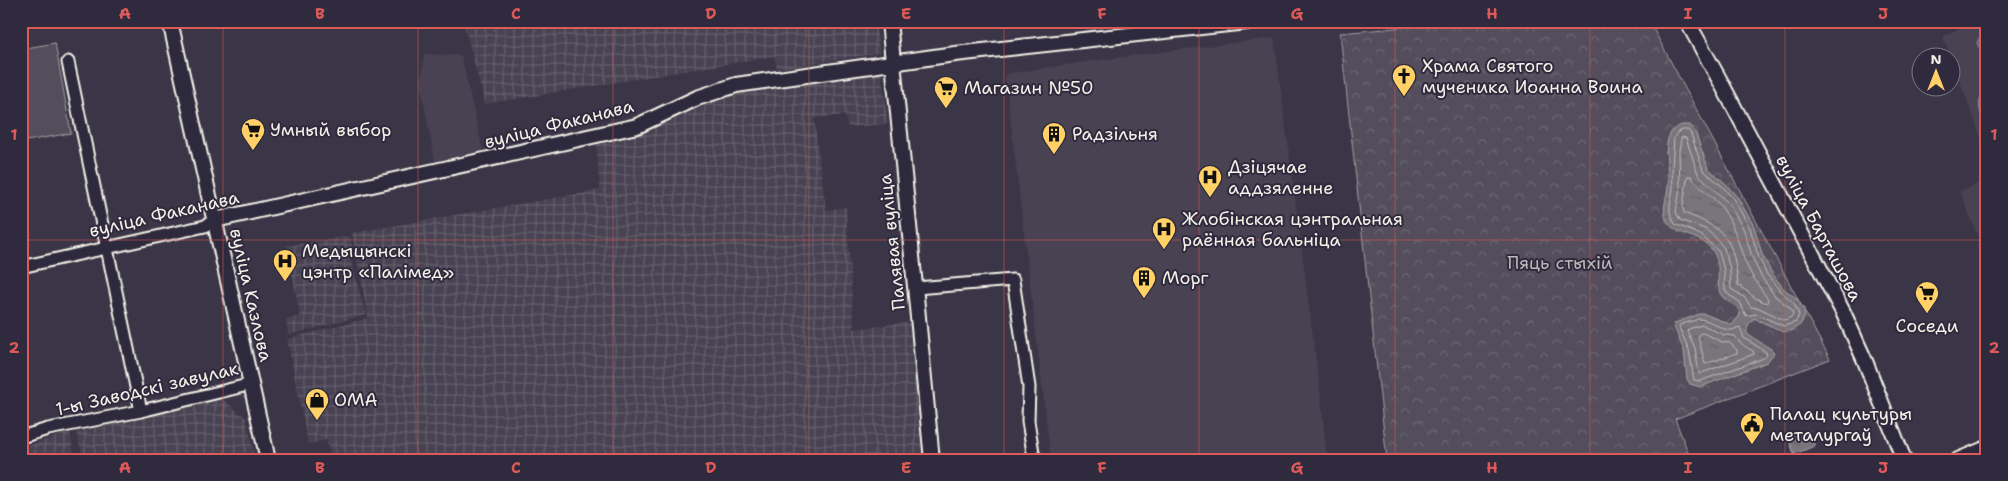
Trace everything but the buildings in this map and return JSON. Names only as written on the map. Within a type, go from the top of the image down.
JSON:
[{"type":"main road","name":"вуліца Казлова","points":[[170,21],[268,460]]},
{"type":"main road","name":"Палявая вуліца","points":[[889,21],[932,460]]},
{"type":"main road","name":"вуліца Факанава","points":[[215,220],[637,126],[697,98],[736,85],[893,62],[1256,21]]},
{"type":"main road","name":"вуліца Барташова","points":[[1686,21],[1719,79],[1842,312],[1865,361],[1904,460]]},
{"type":"main road","points":[[1958,460],[1987,448]]},
{"type":"street","points":[[68,62],[140,411]]},
{"type":"street","name":"вуліца Факанава","points":[[21,267],[204,226],[215,220]]},
{"type":"street","points":[[916,288],[1013,280],[1030,387],[1028,421],[1034,459],[1030,460]]},
{"type":"street","name":"1-ы Заводскі завулак","points":[[21,437],[48,429],[140,411],[252,384]]},
{"type":"shaded area","points":[[463,21],[875,21],[880,53],[777,69],[775,56],[485,104]]},
{"type":"shaded area","points":[[1974,21],[1987,21],[1987,142],[1983,143],[1960,81],[1960,48],[1947,48],[1943,36]]},
{"type":"shaded area","name":"Жлобінская цэнтральная раённая бальніца","points":[[1274,38],[1321,398],[1327,460],[1051,460],[1005,74]]},
{"type":"shaded area","points":[[424,54],[461,56],[483,151],[435,161],[421,87]]},
{"type":"shaded area","points":[[881,72],[888,124],[848,127],[845,115],[814,118],[826,210],[846,207],[854,329],[911,322],[925,460],[332,460],[326,440],[308,444],[287,339],[368,318],[352,233],[600,190],[596,141],[636,135],[742,89]]},
{"type":"shaded area","points":[[1987,180],[1987,259],[1960,191]]},
{"type":"shaded area","points":[[350,236],[355,256],[350,257],[366,315],[288,335],[286,320],[300,316],[287,246]]},
{"type":"shaded area","points":[[221,398],[246,418],[256,460],[84,460],[76,432]]},
{"type":"shaded area","points":[[70,432],[75,460],[21,460],[21,448]]},
{"type":"green space","name":"Пяць стыхій","points":[[1422,21],[1649,21],[1830,359],[1675,419],[1691,460],[1387,460],[1340,33],[1395,28]]},
{"type":"green space","points":[[1987,33],[1987,63],[1977,43],[1981,35]]},
{"type":"green space","points":[[55,43],[71,133],[21,142],[21,49]]},
{"type":"green space","points":[[1987,88],[1987,123],[1981,114],[1980,101]]},
{"type":"water","points":[[1682,125],[1690,125],[1695,131],[1708,168],[1738,198],[1754,226],[1762,254],[1770,270],[1783,288],[1797,299],[1804,309],[1805,316],[1800,325],[1792,330],[1783,332],[1754,318],[1748,325],[1747,334],[1771,349],[1774,353],[1767,362],[1700,387],[1690,384],[1687,379],[1684,351],[1673,324],[1699,314],[1705,314],[1732,325],[1740,315],[1737,308],[1722,297],[1720,293],[1717,260],[1710,248],[1698,239],[1671,226],[1665,217],[1664,208],[1668,181],[1666,153],[1668,140],[1672,131]]},
{"type":"water","points":[[1808,430],[1815,446],[1794,454],[1788,437]]},
{"type":"place","name":"Храма Святого мученика Иоанна Воина","points":[[1404,97]]},
{"type":"place","name":"Магазин №50","points":[[946,109]]},
{"type":"place","name":"Умный выбор","points":[[253,151]]},
{"type":"place","name":"Радзільня","points":[[1054,155]]},
{"type":"place","name":"Дзіцячае аддзяленне","points":[[1210,198]]},
{"type":"place","name":"Жлобінская цэнтральная раённая бальніца","points":[[1164,250]]},
{"type":"place","name":"Медыцынскі цэнтр «Палімед»","points":[[285,282]]},
{"type":"place","name":"Морг","points":[[1144,299]]},
{"type":"place","name":"Соседи","points":[[1927,314]]},
{"type":"place","name":"ОМА","points":[[317,421]]},
{"type":"place","name":"Палац культуры металургаў","points":[[1752,445]]}]
